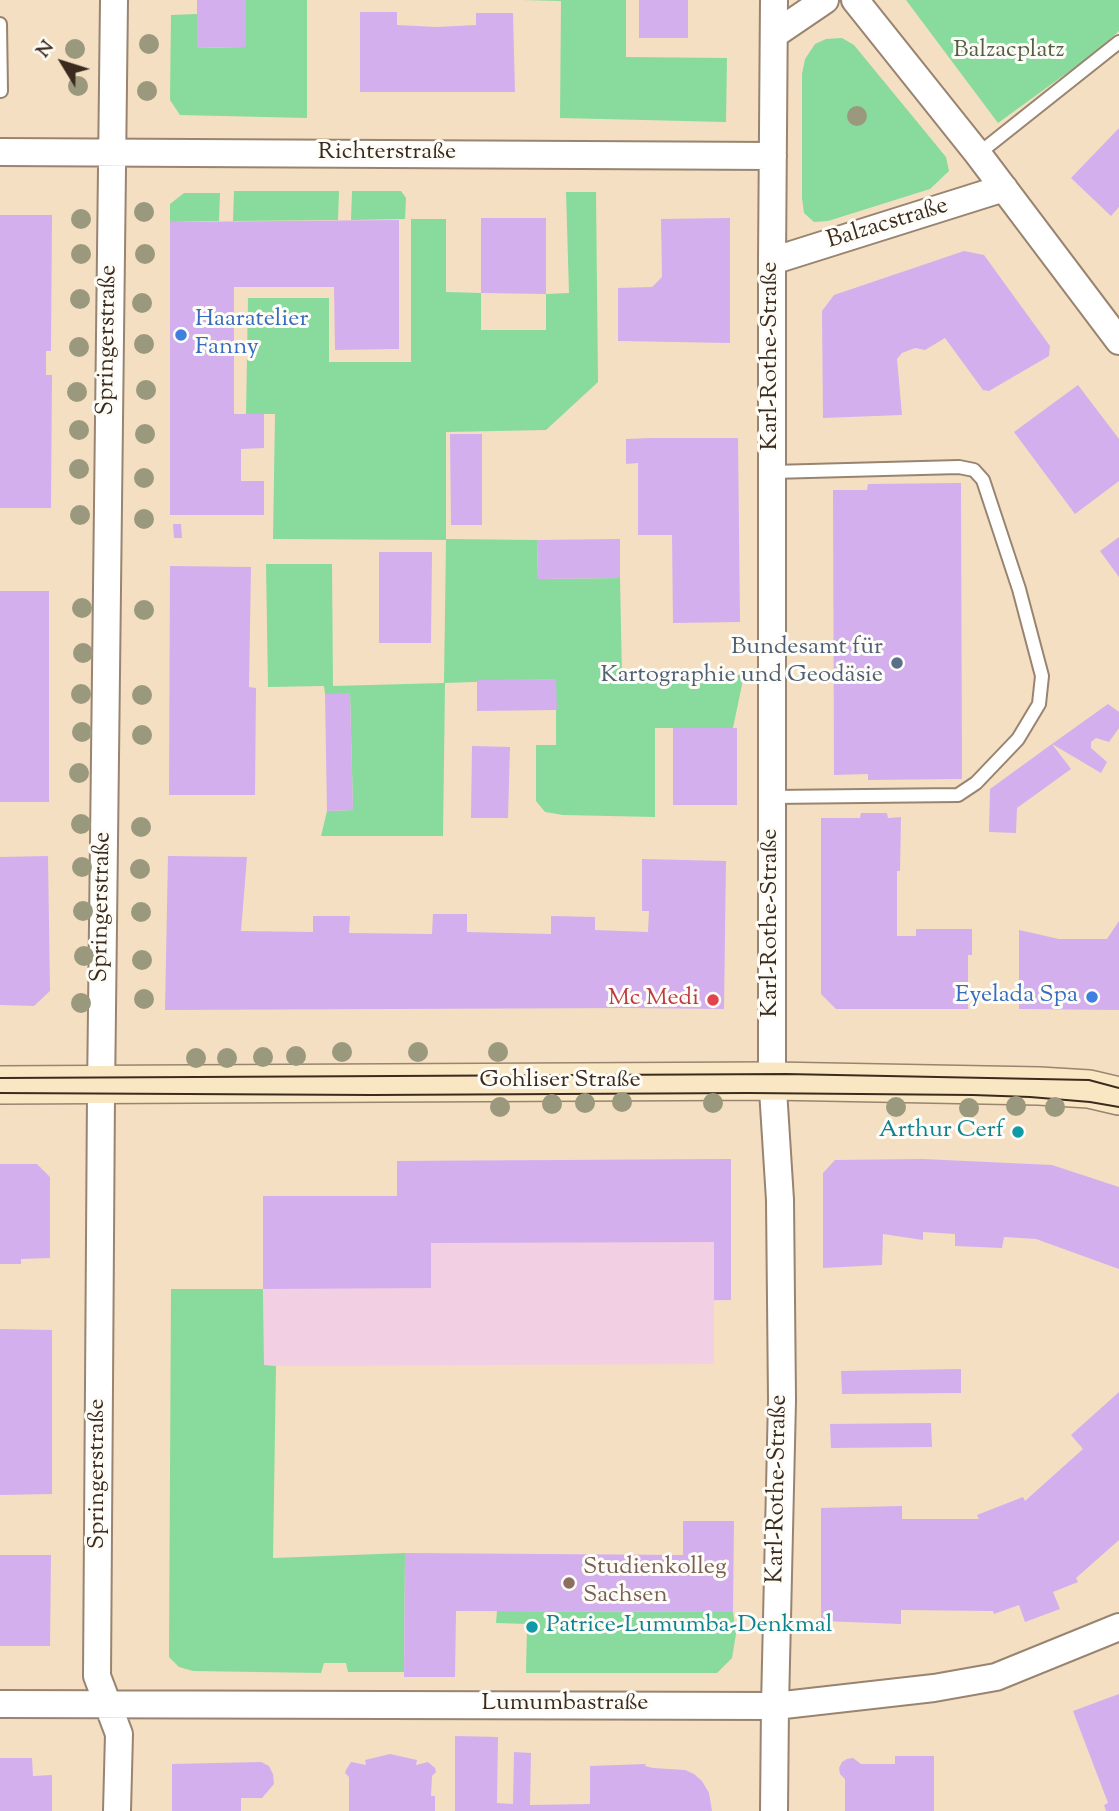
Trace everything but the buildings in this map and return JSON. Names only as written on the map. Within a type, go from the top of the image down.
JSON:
[{"type":"main road","name":"Gohliser Straße","points":[[0,1085],[772,1081],[1039,1086],[1089,1089],[1119,1096]]},
{"type":"street","name":"Springerstraße","points":[[114,0],[97,1676],[119,1734],[117,1811]]},
{"type":"street","points":[[774,0],[775,34]]},
{"type":"street","points":[[775,34],[825,0]]},
{"type":"street","points":[[855,0],[978,154],[1119,341]]},
{"type":"street","name":"Karl-Rothe-Straße","points":[[774,1811],[782,1400],[780,1200],[772,1081],[772,261],[775,34]]},
{"type":"street","name":"Richterstraße","points":[[0,152],[773,156]]},
{"type":"street","name":"Balzacstraße","points":[[772,261],[1004,188]]},
{"type":"street","name":"Lumumbastraße","points":[[0,1704],[775,1706],[996,1678],[1119,1627]]},
{"type":"lane","points":[[0,24],[1,91]]},
{"type":"lane","points":[[978,154],[1119,42]]},
{"type":"lane","points":[[772,472],[959,467],[974,470],[983,480],[1015,577],[1042,676],[1039,704],[1018,740],[976,783],[958,795],[772,797]]},
{"type":"shaded area","points":[[731,1159],[731,1300],[714,1301],[714,1364],[264,1366],[263,1196],[397,1196],[397,1161]]},
{"type":"green space","points":[[246,0],[307,0],[307,118],[180,115],[170,100],[171,15],[197,14],[197,48],[246,47]]},
{"type":"green space","points":[[522,0],[626,0],[626,57],[727,58],[726,122],[560,118],[561,1]]},
{"type":"green space","name":"Balzacplatz","points":[[906,0],[1119,0],[1119,31],[1093,54],[998,123]]},
{"type":"green space","points":[[842,38],[854,45],[946,157],[949,171],[930,189],[828,221],[814,222],[804,213],[802,198],[802,74],[805,59],[815,44],[826,39]]},
{"type":"green space","points":[[234,191],[339,191],[338,220],[233,221]]},
{"type":"green space","points":[[352,191],[401,191],[406,198],[405,219],[351,220]]},
{"type":"green space","points":[[566,192],[596,192],[598,382],[546,430],[446,432],[446,539],[537,540],[538,579],[620,578],[622,678],[744,675],[733,728],[655,728],[655,817],[563,815],[545,812],[536,801],[536,745],[556,745],[556,679],[445,683],[443,836],[321,836],[327,811],[353,810],[350,694],[325,694],[324,686],[268,687],[266,564],[332,564],[333,686],[444,683],[446,540],[273,539],[275,414],[246,414],[248,298],[329,298],[329,362],[411,362],[411,219],[446,219],[446,292],[481,293],[481,330],[546,330],[546,294],[569,293]]},
{"type":"green space","points":[[184,193],[220,193],[219,221],[170,222],[170,204]]},
{"type":"green space","points":[[171,1289],[263,1289],[264,1365],[276,1366],[273,1558],[405,1553],[404,1672],[348,1672],[346,1663],[324,1663],[321,1673],[193,1671],[179,1667],[169,1657]]},
{"type":"green space","points":[[497,1611],[733,1612],[736,1634],[732,1658],[717,1673],[526,1673],[527,1624],[496,1623]]},
{"type":"tram line","points":[[0,1078],[786,1074],[1089,1080],[1119,1088]]},
{"type":"tram line","points":[[0,1093],[973,1095],[1030,1097],[1119,1107]]},
{"type":"place","name":"Haaratelier Fanny","points":[[181,335]]},
{"type":"place","name":"Bundesamt für Kartographie und Geodäsie","points":[[897,663]]},
{"type":"place","name":"Eyelada Spa","points":[[1092,997]]},
{"type":"place","name":"Mc Medi","points":[[713,1000]]},
{"type":"place","name":"Arthur Cerf","points":[[1018,1132]]},
{"type":"place","name":"Studienkolleg Sachsen","points":[[569,1583]]},
{"type":"place","name":"Patrice-Lumumba-Denkmal","points":[[532,1627]]}]
